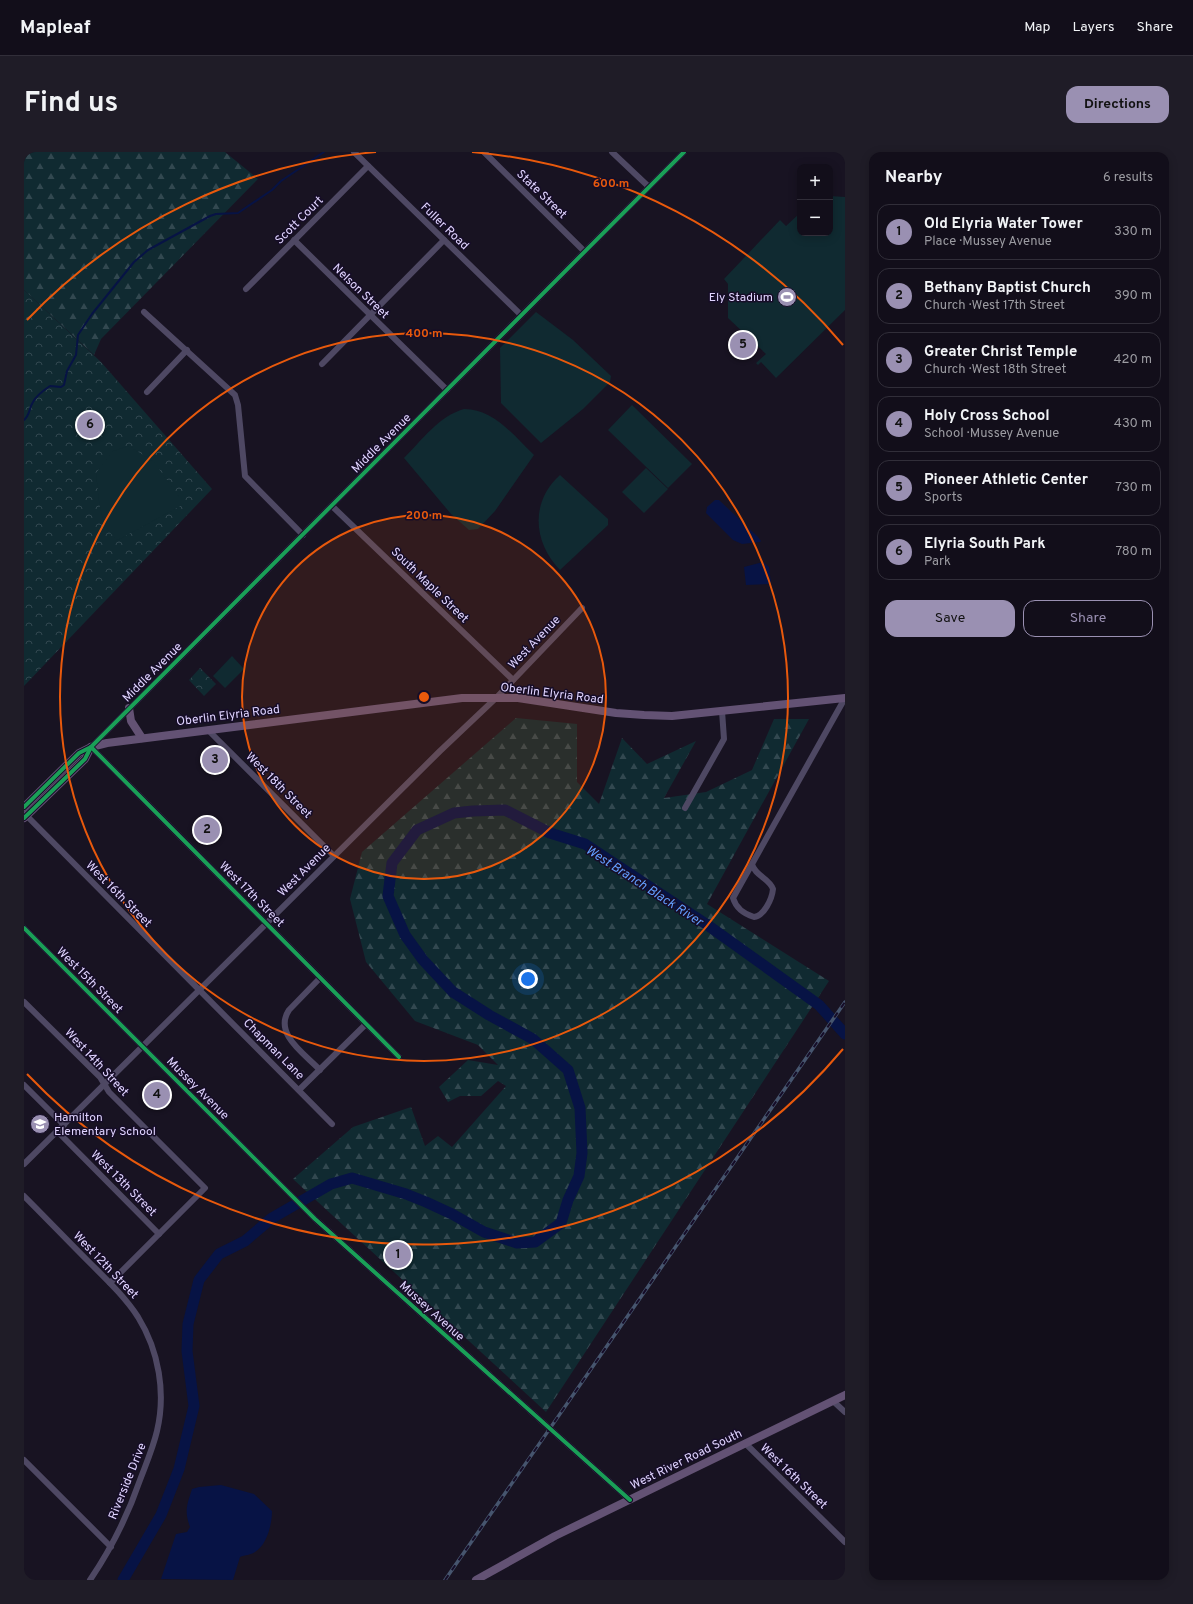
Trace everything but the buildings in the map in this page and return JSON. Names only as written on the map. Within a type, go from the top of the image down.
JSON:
[{"type":"main road","name":"Oberlin Elyria Road","points":[[91,747],[142,738],[462,698],[518,698],[616,713],[644,716],[672,716],[845,698]]},
{"type":"main road","points":[[129,708],[131,721],[142,738]]},
{"type":"main road","name":"Middle Avenue","points":[[24,807],[79,753],[91,747]]},
{"type":"main road","name":"Middle Avenue","points":[[25,816],[85,759],[91,747]]},
{"type":"main road","name":"West River Road South","points":[[476,1580],[548,1540],[845,1395]]},
{"type":"street","name":"Fuller Road","points":[[354,152],[521,315]]},
{"type":"street","name":"State Street","points":[[484,152],[584,251]]},
{"type":"street","points":[[612,152],[648,187]]},
{"type":"street","name":"Middle Avenue","points":[[91,747],[684,152]]},
{"type":"street","name":"Scott Court","points":[[246,288],[368,166]]},
{"type":"street","name":"Nelson Street","points":[[294,240],[447,390]]},
{"type":"street","points":[[322,364],[444,240]]},
{"type":"street","points":[[144,312],[237,398],[245,476],[303,535]]},
{"type":"street","points":[[147,392],[186,350]]},
{"type":"street","name":"South Maple Street","points":[[332,506],[512,680]]},
{"type":"street","name":"West Avenue","points":[[24,1164],[440,751],[497,697],[582,608]]},
{"type":"street","points":[[730,904],[845,698]]},
{"type":"street","points":[[685,808],[724,739],[722,711]]},
{"type":"street","name":"West 18th Street","points":[[208,730],[334,856]]},
{"type":"street","name":"West 17th Street","points":[[91,747],[399,1057]]},
{"type":"street","name":"West 16th Street","points":[[25,816],[199,990]]},
{"type":"street","points":[[733,898],[739,909],[754,917],[761,914],[768,904],[772,892],[772,886],[754,870],[752,864]]},
{"type":"street","name":"West 15th Street","points":[[24,928],[142,1047]]},
{"type":"street","points":[[320,978],[289,1010],[284,1024],[284,1030],[289,1038],[320,1070]]},
{"type":"street","name":"Chapman Lane","points":[[199,990],[332,1124]]},
{"type":"street","name":"West 14th Street","points":[[24,1002],[100,1077],[109,1092],[205,1188],[159,1234]]},
{"type":"street","points":[[299,1090],[366,1024]]},
{"type":"street","name":"Mussey Avenue","points":[[142,1047],[309,1213],[630,1500]]},
{"type":"street","points":[[24,1085],[64,1125]]},
{"type":"street","name":"West 13th Street","points":[[57,1131],[159,1234]]},
{"type":"street","name":"West 12th Street","points":[[24,1196],[110,1283],[131,1307],[145,1330],[155,1355],[160,1383]]},
{"type":"street","points":[[110,1283],[159,1234]]},
{"type":"street","name":"Riverside Drive","points":[[90,1580],[111,1547],[134,1498],[154,1443],[160,1416],[160,1383]]},
{"type":"street","points":[[833,1401],[845,1412]]},
{"type":"street","name":"West 16th Street","points":[[745,1443],[845,1542]]},
{"type":"street","points":[[24,1460],[111,1547]]},
{"type":"green space","points":[[24,152],[225,152],[258,179],[101,339],[94,355],[24,290]]},
{"type":"green space","name":"Ely Stadium","points":[[833,196],[845,197],[845,310],[776,378],[761,362],[758,365],[756,363],[766,354],[728,318],[728,284],[724,279],[780,220],[786,226],[797,216],[797,236],[833,236]]},
{"type":"green space","points":[[24,290],[101,362],[212,489],[24,686]]},
{"type":"green space","points":[[536,312],[573,340],[611,376],[610,382],[583,409],[541,443],[501,403],[500,348]]},
{"type":"green space","points":[[632,405],[692,464],[668,488],[608,430]]},
{"type":"green space","points":[[464,409],[475,410],[494,419],[511,432],[534,455],[495,511],[478,529],[469,530],[451,514],[404,458],[431,429],[455,412]]},
{"type":"green space","points":[[129,446],[154,462],[184,504],[118,540],[111,534],[103,519],[96,473],[113,451]]},
{"type":"green space","points":[[646,468],[668,489],[644,513],[622,492]]},
{"type":"green space","points":[[560,475],[608,519],[608,525],[560,570],[544,547],[540,535],[539,522],[540,510],[544,497],[550,486]]},
{"type":"green space","points":[[232,656],[244,669],[225,688],[213,676]]},
{"type":"green space","points":[[200,668],[216,684],[204,696],[189,680]]},
{"type":"green space","points":[[516,718],[577,724],[577,782],[599,804],[622,738],[647,764],[696,741],[664,798],[706,792],[752,770],[774,719],[809,719],[707,904],[829,981],[546,1412],[293,1179],[353,1127],[411,1107],[425,1146],[438,1136],[452,1147],[506,1086],[498,1081],[481,1096],[460,1096],[448,1102],[439,1087],[468,1060],[498,1065],[478,1045],[415,1021],[366,962],[350,899],[362,852]]},
{"type":"shaded area","points":[[715,500],[719,500],[761,541],[742,544],[733,540],[706,513],[707,507]]},
{"type":"shaded area","points":[[763,562],[769,567],[771,583],[746,585],[744,567]]},
{"type":"shaded area","points":[[221,1485],[254,1494],[272,1511],[270,1528],[263,1544],[253,1553],[240,1557],[233,1580],[161,1579],[176,1534],[187,1532],[190,1527],[187,1517],[187,1508],[192,1489]]},
{"type":"waterway","points":[[24,420],[34,400],[40,393],[50,386],[61,387],[64,385],[67,371],[76,355],[78,335],[92,314],[134,262],[148,250],[210,216],[216,214],[238,213],[272,190],[281,181],[324,152]]},
{"type":"waterway","name":"West Branch Black River","points":[[123,1580],[161,1515],[179,1469],[194,1406],[187,1351],[188,1324],[199,1280],[219,1254],[245,1241],[272,1218],[331,1184],[352,1178],[406,1194],[452,1214],[484,1232],[517,1243],[535,1242],[561,1223],[568,1200],[579,1176],[582,1153],[580,1108],[568,1070],[533,1039],[489,1015],[453,992],[423,960],[405,935],[388,896],[392,863],[417,830],[454,813],[505,810],[550,833],[585,844],[706,924],[819,1005],[845,1034]]},
{"type":"railway","points":[[445,1580],[845,1002]]},
{"type":"cycle path","points":[[24,807],[79,753],[91,747],[684,152]]},
{"type":"cycle path","points":[[91,747],[399,1057]]},
{"type":"cycle path","points":[[24,818],[85,759],[91,747]]},
{"type":"cycle path","points":[[24,928],[315,1219],[630,1500]]},
{"type":"place","name":"Ely Stadium","points":[[787,297]]},
{"type":"place","name":"Pioneer Athletic Center","points":[[743,345]]},
{"type":"place","name":"Elyria South Park","points":[[90,425]]},
{"type":"place","name":"Greater Christ Temple","points":[[215,760]]},
{"type":"place","name":"Bethany Baptist Church","points":[[207,830]]},
{"type":"place","name":"Holy Cross School","points":[[157,1095]]},
{"type":"place","name":"Hamilton Elementary School","points":[[40,1124]]},
{"type":"place","name":"Old Elyria Water Tower","points":[[398,1255]]}]
